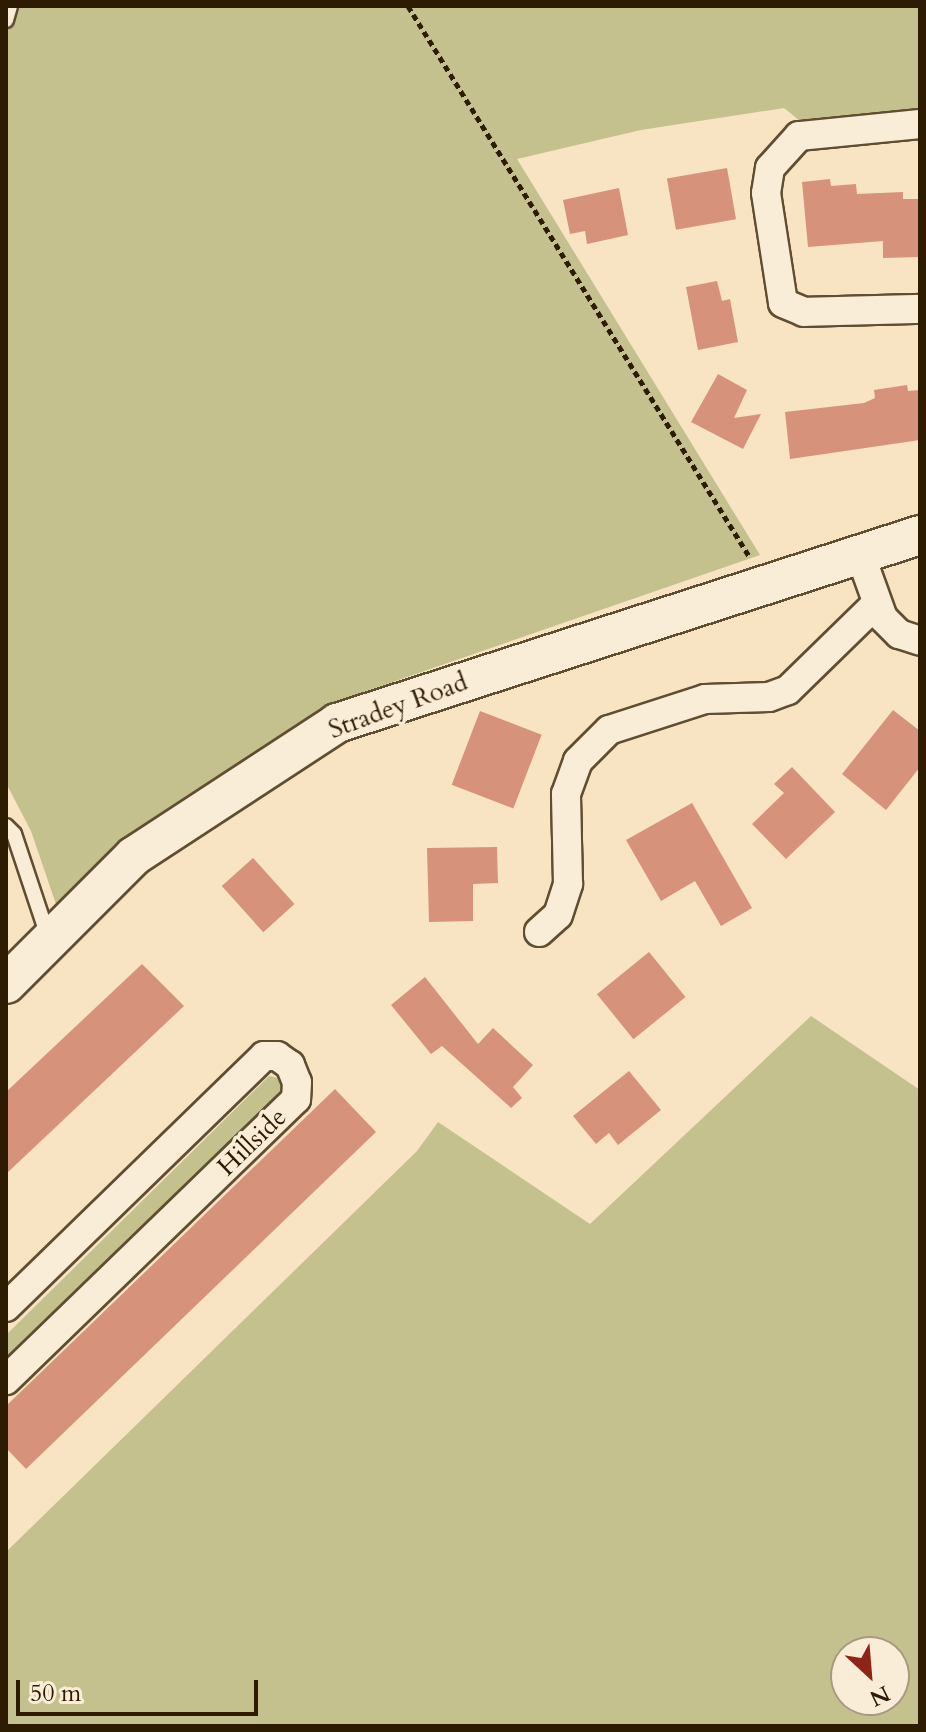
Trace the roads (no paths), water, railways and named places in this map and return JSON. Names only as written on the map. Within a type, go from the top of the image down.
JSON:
[{"type":"main road","name":"Stradey Road","points":[[6,984],[134,856],[337,723],[920,535]]},
{"type":"street","points":[[920,124],[799,136],[770,168],[766,193],[783,303],[804,312],[920,309]]},
{"type":"street","points":[[860,554],[876,604],[899,634],[920,641]]},
{"type":"street","points":[[539,932],[558,915],[568,884],[566,794],[578,761],[609,730],[705,699],[769,697],[788,690],[876,604]]},
{"type":"street","name":"Hillside","points":[[6,1307],[264,1056],[277,1056],[290,1065],[297,1082],[296,1099],[6,1380]]},
{"type":"lane","points":[[6,20],[10,6]]},
{"type":"lane","points":[[6,826],[14,834],[49,940]]}]
